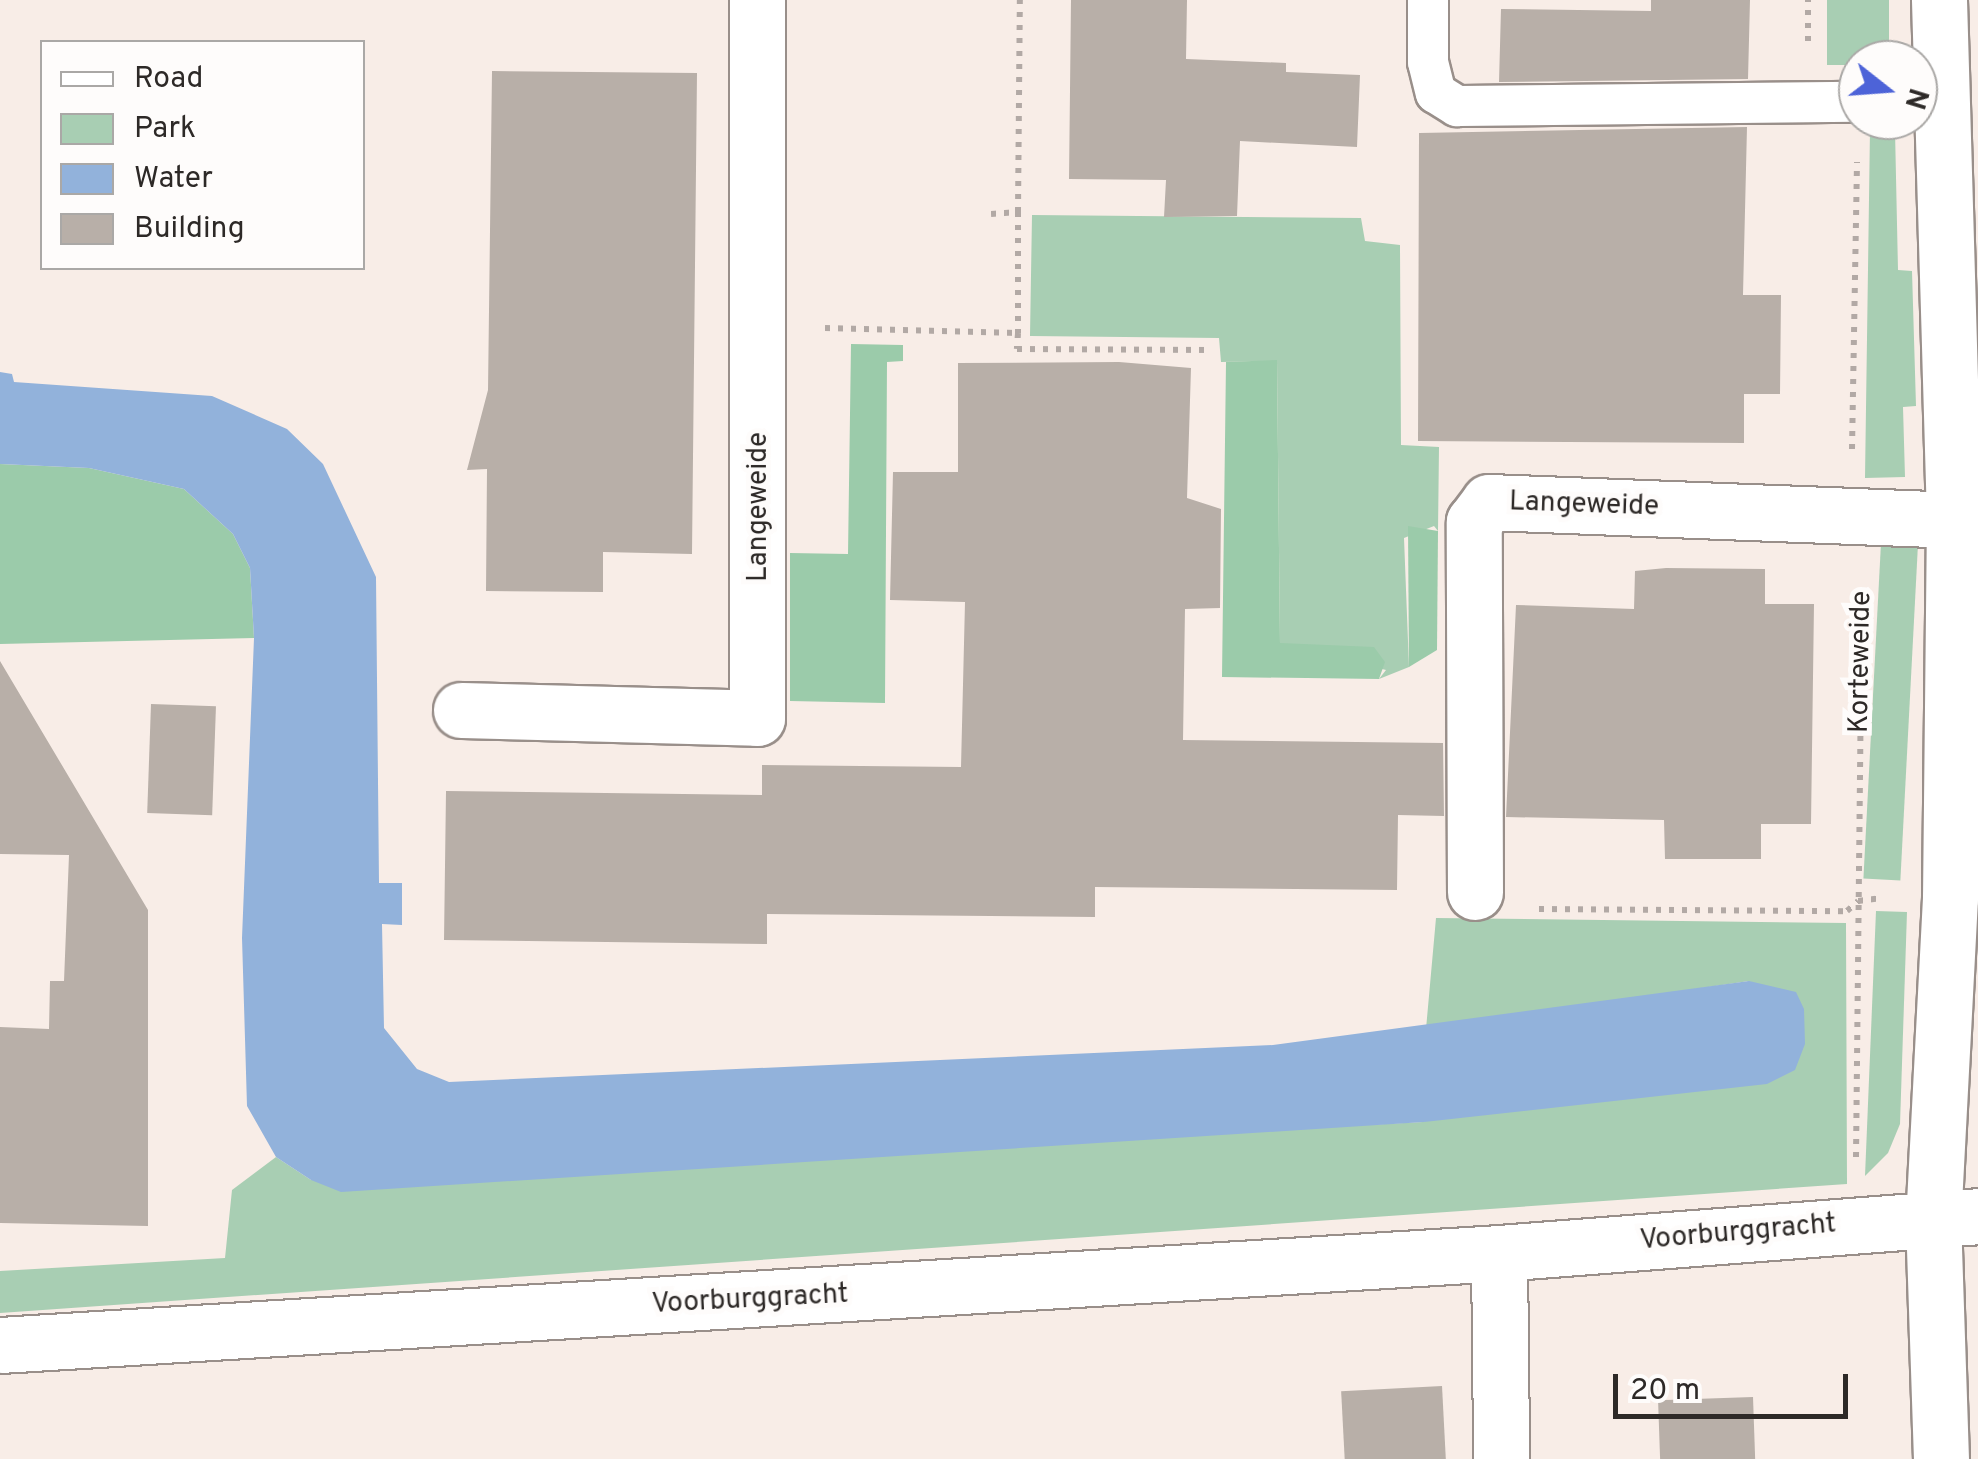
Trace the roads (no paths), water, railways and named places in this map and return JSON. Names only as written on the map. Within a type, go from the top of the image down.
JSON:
[{"type":"street","name":"Langeweide","points":[[461,710],[757,718],[757,0]]},
{"type":"street","points":[[1936,40],[1940,0]]},
{"type":"street","points":[[1932,140],[1966,519],[1950,898],[1956,1217],[1941,1459]]},
{"type":"street","name":"Langeweide","points":[[1475,892],[1474,522],[1490,502],[1966,519]]},
{"type":"street","name":"Voorburggracht","points":[[0,1345],[1499,1253],[1956,1217]]},
{"type":"street","points":[[1499,1253],[1501,1459]]},
{"type":"lane","points":[[1428,0],[1428,62],[1436,93],[1456,106],[1838,102]]},
{"type":"water","points":[[0,372],[12,374],[14,382],[212,396],[287,429],[323,464],[376,577],[379,883],[402,883],[402,925],[382,924],[384,1028],[417,1069],[449,1082],[1273,1045],[1749,981],[1796,992],[1804,1009],[1805,1044],[1795,1070],[1767,1084],[1424,1122],[341,1192],[311,1180],[276,1157],[247,1106],[242,938],[254,638],[250,568],[233,534],[184,489],[89,468],[0,464]]}]
